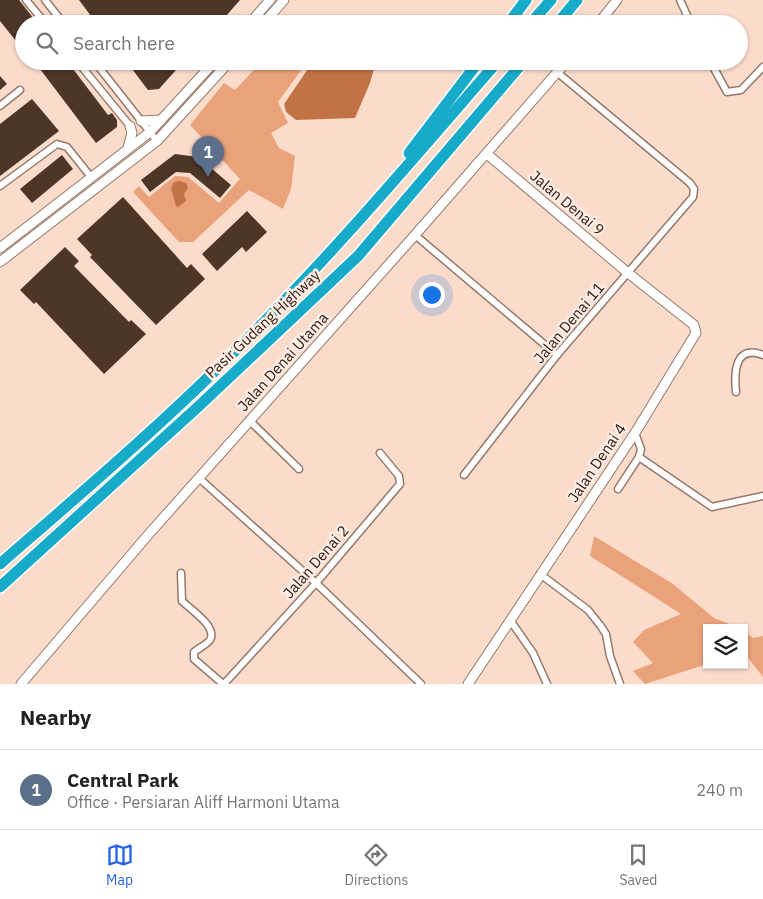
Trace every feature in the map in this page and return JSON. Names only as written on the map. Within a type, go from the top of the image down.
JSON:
[{"type":"highway","points":[[515,15],[526,0]]},
{"type":"highway","points":[[538,15],[551,0]]},
{"type":"highway","points":[[564,15],[577,0]]},
{"type":"highway","points":[[342,240],[472,70]]},
{"type":"highway","name":"Pasir Gudang Highway","points":[[0,564],[162,422],[234,353],[342,240],[490,70]]},
{"type":"highway","name":"Pasir Gudang Highway","points":[[0,587],[200,405],[358,256],[516,70]]},
{"type":"street","points":[[26,0],[38,15]]},
{"type":"street","points":[[45,0],[57,15]]},
{"type":"street","points":[[257,15],[270,0]]},
{"type":"street","points":[[271,15],[284,0]]},
{"type":"street","points":[[606,15],[618,0]]},
{"type":"street","points":[[680,0],[688,15]]},
{"type":"street","points":[[715,70],[727,92],[741,90],[763,67]]},
{"type":"street","points":[[84,70],[130,126],[132,133],[128,148]]},
{"type":"street","points":[[101,70],[157,141]]},
{"type":"street","points":[[0,248],[150,132],[207,70]]},
{"type":"street","points":[[0,262],[157,141],[222,70]]},
{"type":"street","name":"Jalan Denai Utama","points":[[21,684],[148,535],[200,479],[249,420],[415,236],[560,70]]},
{"type":"street","name":"Jalan Denai 11","points":[[464,475],[557,355],[693,196],[694,189],[690,183],[558,73]]},
{"type":"street","points":[[0,106],[20,90]]},
{"type":"street","points":[[141,121],[162,120]]},
{"type":"street","points":[[0,186],[57,144],[67,146],[91,177]]},
{"type":"street","name":"Jalan Denai 9","points":[[487,154],[628,273]]},
{"type":"street","points":[[415,236],[557,355]]},
{"type":"street","name":"Jalan Denai 4","points":[[468,684],[635,433],[694,338],[696,329],[694,324],[628,273]]},
{"type":"street","points":[[736,392],[734,375],[740,359],[750,352],[763,356]]},
{"type":"street","points":[[249,420],[299,469]]},
{"type":"street","points":[[618,489],[639,457],[641,449],[635,433]]},
{"type":"street","name":"Jalan Denai 2","points":[[224,684],[316,583],[400,484],[400,476],[380,453]]},
{"type":"street","points":[[639,457],[712,507],[763,496]]},
{"type":"street","points":[[200,479],[316,583],[421,684]]},
{"type":"street","points":[[181,573],[182,601],[210,628],[212,635],[209,642],[194,652],[194,659],[224,684]]},
{"type":"street","points":[[540,574],[588,610],[600,625],[606,634],[610,656],[620,684]]},
{"type":"street","points":[[510,620],[533,653],[547,684]]},
{"type":"shaded area","points":[[254,70],[301,70],[278,102],[288,123],[271,133],[279,148],[295,156],[291,189],[283,209],[249,190],[193,242],[179,242],[133,192],[139,186],[149,197],[175,176],[188,177],[219,203],[240,179],[190,125],[224,83],[235,90]]},
{"type":"shaded area","points":[[307,70],[374,70],[355,118],[296,120],[286,112],[284,104]]},
{"type":"shaded area","points":[[174,182],[186,183],[188,188],[184,194],[186,201],[178,207],[176,206],[171,188]]},
{"type":"shaded area","points":[[594,536],[673,584],[714,618],[730,624],[703,624],[703,665],[645,684],[633,671],[653,663],[633,642],[644,630],[681,614],[590,556]]},
{"type":"shaded area","points":[[748,634],[753,638],[763,636],[763,677],[748,658]]},
{"type":"building","points":[[0,0],[19,0],[31,15],[15,15],[15,40],[0,21]]},
{"type":"building","points":[[79,0],[240,0],[227,15],[90,15]]},
{"type":"building","points":[[41,70],[74,70],[108,115],[112,113],[117,120],[117,127],[96,143]]},
{"type":"building","points":[[133,70],[176,70],[159,89],[148,90]]},
{"type":"building","points":[[0,76],[7,84],[0,90]]},
{"type":"building","points":[[32,99],[59,131],[0,176],[0,124]]},
{"type":"building","points":[[175,154],[198,157],[231,185],[220,198],[190,173],[176,172],[150,192],[141,180]]},
{"type":"building","points":[[62,155],[73,169],[32,203],[20,189]]},
{"type":"building","points":[[123,197],[187,268],[191,264],[205,279],[156,325],[90,257],[92,255],[77,239]]},
{"type":"building","points":[[247,211],[267,232],[246,252],[242,247],[217,271],[202,254]]},
{"type":"building","points":[[65,247],[79,261],[74,266],[129,322],[131,320],[146,334],[104,374],[36,302],[34,304],[20,290]]},
{"type":"place","name":"Central Park","points":[[208,177]]}]
